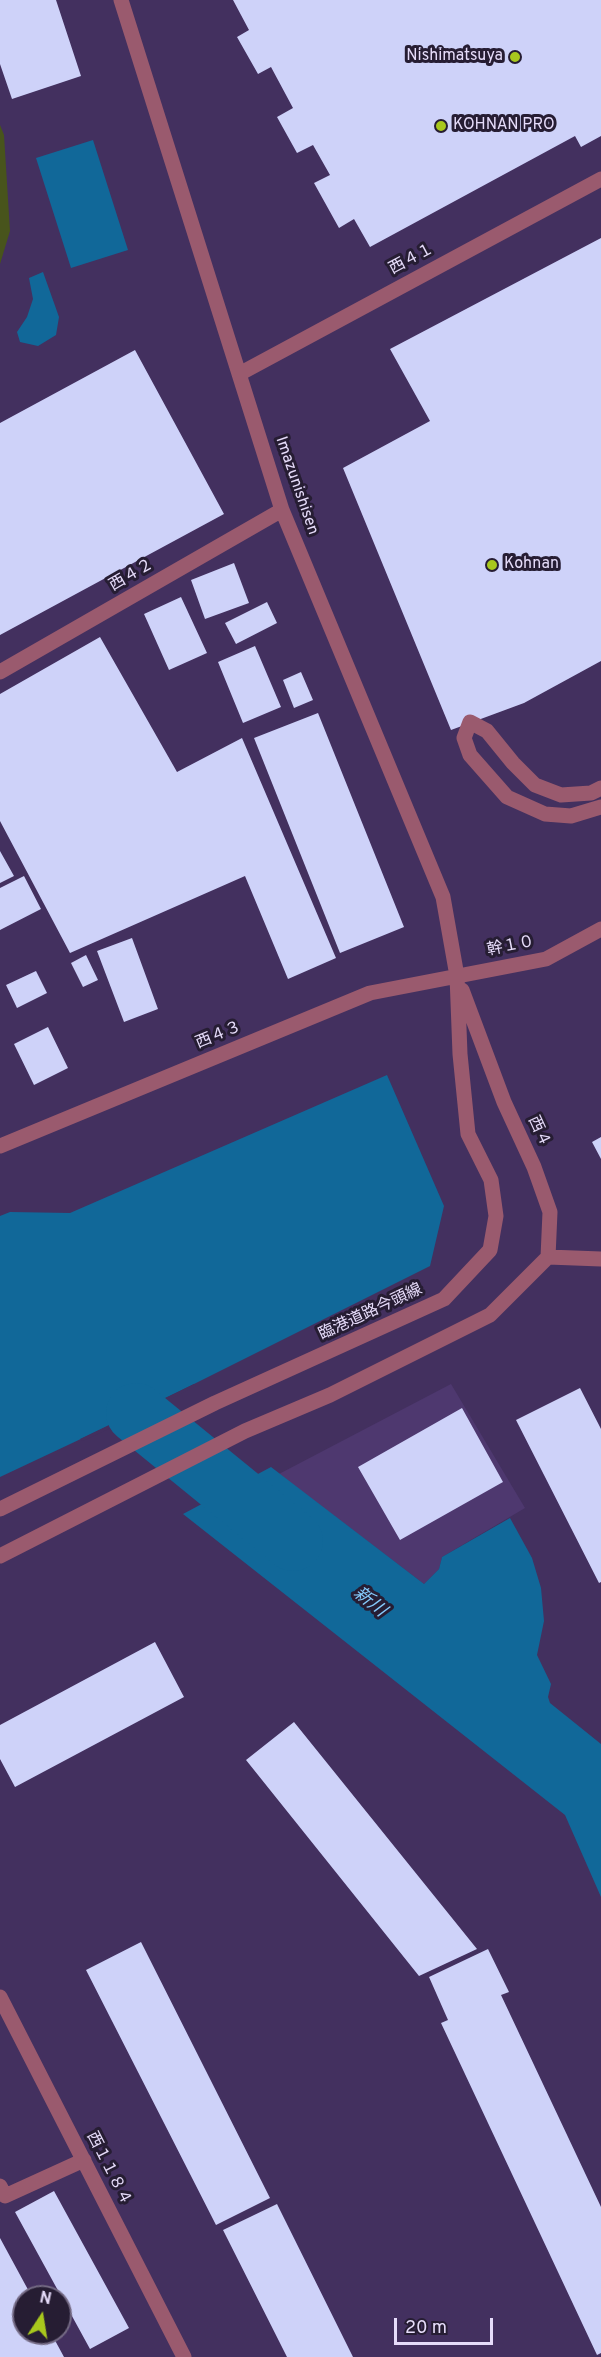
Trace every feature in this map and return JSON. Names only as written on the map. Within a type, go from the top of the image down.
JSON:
[{"type":"street","name":"Imazunishisen","points":[[121,0],[241,373],[282,510],[443,897],[457,976]]},
{"type":"street","name":"西４１","points":[[241,373],[601,179]]},
{"type":"street","name":"西４２","points":[[0,672],[282,510]]},
{"type":"street","points":[[601,788],[591,793],[561,795],[536,785],[513,763],[488,731],[470,722],[464,738],[470,755],[507,797],[545,814],[571,816],[601,807]]},
{"type":"street","name":"幹１０","points":[[457,976],[546,959],[601,929]]},
{"type":"street","name":"西４３","points":[[0,1146],[370,993],[457,976]]},
{"type":"street","name":"西４","points":[[457,976],[504,1102],[534,1167],[550,1212],[548,1257]]},
{"type":"street","name":"臨港道路今頭線","points":[[0,1509],[215,1403],[444,1299],[490,1250],[496,1216],[491,1180],[468,1134],[460,1054],[457,976]]},
{"type":"street","points":[[0,1556],[245,1431],[330,1395],[490,1315],[548,1257],[601,1259]]},
{"type":"street","name":"西１１８４","points":[[0,1996],[184,2357]]},
{"type":"street","points":[[0,2186],[5,2196],[84,2160]]},
{"type":"shaded area","points":[[451,1384],[525,1508],[442,1557],[439,1569],[424,1584],[279,1474]]},
{"type":"green space","points":[[0,125],[4,135],[10,231],[0,264]]},
{"type":"water","points":[[93,140],[128,250],[71,268],[36,158]]},
{"type":"water","points":[[43,272],[59,317],[56,335],[38,346],[20,342],[17,332],[27,317],[33,299],[29,278]]},
{"type":"water","points":[[387,1075],[444,1206],[430,1266],[136,1413],[0,1477],[0,1216],[10,1212],[70,1213]]},
{"type":"water","points":[[271,1467],[424,1584],[439,1569],[442,1557],[510,1518],[532,1558],[541,1588],[544,1621],[537,1655],[551,1684],[548,1697],[550,1703],[601,1744],[601,1897],[565,1815],[183,1514]]},
{"type":"pier","points":[[194,1384],[196,1386],[138,1415],[83,1441],[80,1439]]},
{"type":"building","points":[[0,0],[56,0],[81,76],[12,99],[0,64]]},
{"type":"building","name":"KOHNAN PRO","points":[[233,0],[601,0],[601,136],[581,147],[575,136],[370,247],[354,219],[339,228],[314,183],[330,175],[313,145],[297,153],[277,117],[293,108],[271,67],[258,74],[237,37],[249,30]]},
{"type":"building","name":"Kohnan","points":[[601,238],[601,661],[524,703],[451,730],[343,468],[430,421],[390,349]]},
{"type":"building","points":[[135,350],[224,514],[0,635],[0,423]]},
{"type":"building","points":[[234,563],[249,603],[205,619],[191,580]]},
{"type":"building","points":[[181,597],[207,653],[169,670],[144,614]]},
{"type":"building","points":[[267,602],[277,623],[236,644],[225,623]]},
{"type":"building","points":[[100,637],[177,772],[242,738],[336,958],[288,979],[245,876],[70,953],[0,821],[0,694]]},
{"type":"building","points":[[255,646],[281,707],[243,723],[218,662]]},
{"type":"building","points":[[301,672],[313,700],[294,708],[283,680]]},
{"type":"building","points":[[318,713],[404,927],[340,953],[254,738]]},
{"type":"building","points":[[0,851],[14,876],[0,883]]},
{"type":"building","points":[[24,876],[41,909],[0,930],[0,888]]},
{"type":"building","points":[[132,938],[158,1009],[124,1022],[97,951]]},
{"type":"building","points":[[86,955],[98,980],[83,987],[71,963]]},
{"type":"building","points":[[36,971],[47,993],[17,1008],[6,985]]},
{"type":"building","points":[[48,1027],[68,1068],[34,1085],[14,1044]]},
{"type":"building","points":[[601,1137],[601,1159],[592,1142]]},
{"type":"building","points":[[580,1388],[601,1429],[601,1582],[599,1583],[516,1420]]},
{"type":"building","points":[[462,1408],[503,1482],[400,1540],[358,1467]]},
{"type":"building","points":[[155,1642],[184,1697],[15,1787],[0,1759],[0,1725]]},
{"type":"building","points":[[294,1722],[477,1949],[419,1976],[246,1760]]},
{"type":"building","points":[[141,1942],[270,2198],[216,2225],[86,1970]]},
{"type":"building","points":[[488,1949],[509,1992],[501,1995],[601,2207],[601,2353],[597,2355],[441,2023],[448,2020],[429,1977]]},
{"type":"building","points":[[54,2191],[129,2328],[90,2349],[72,2316],[72,2285],[55,2285],[15,2212]]},
{"type":"building","points":[[277,2204],[353,2357],[287,2357],[223,2230]]},
{"type":"building","points":[[0,2238],[25,2285],[12,2285],[12,2345],[58,2345],[64,2357],[0,2357]]},
{"type":"waterway","name":"新川","points":[[136,1413],[293,1541]]},
{"type":"place","name":"Nishimatsuya","points":[[515,57]]},
{"type":"place","name":"KOHNAN PRO","points":[[441,126]]},
{"type":"place","name":"Kohnan","points":[[492,565]]}]
